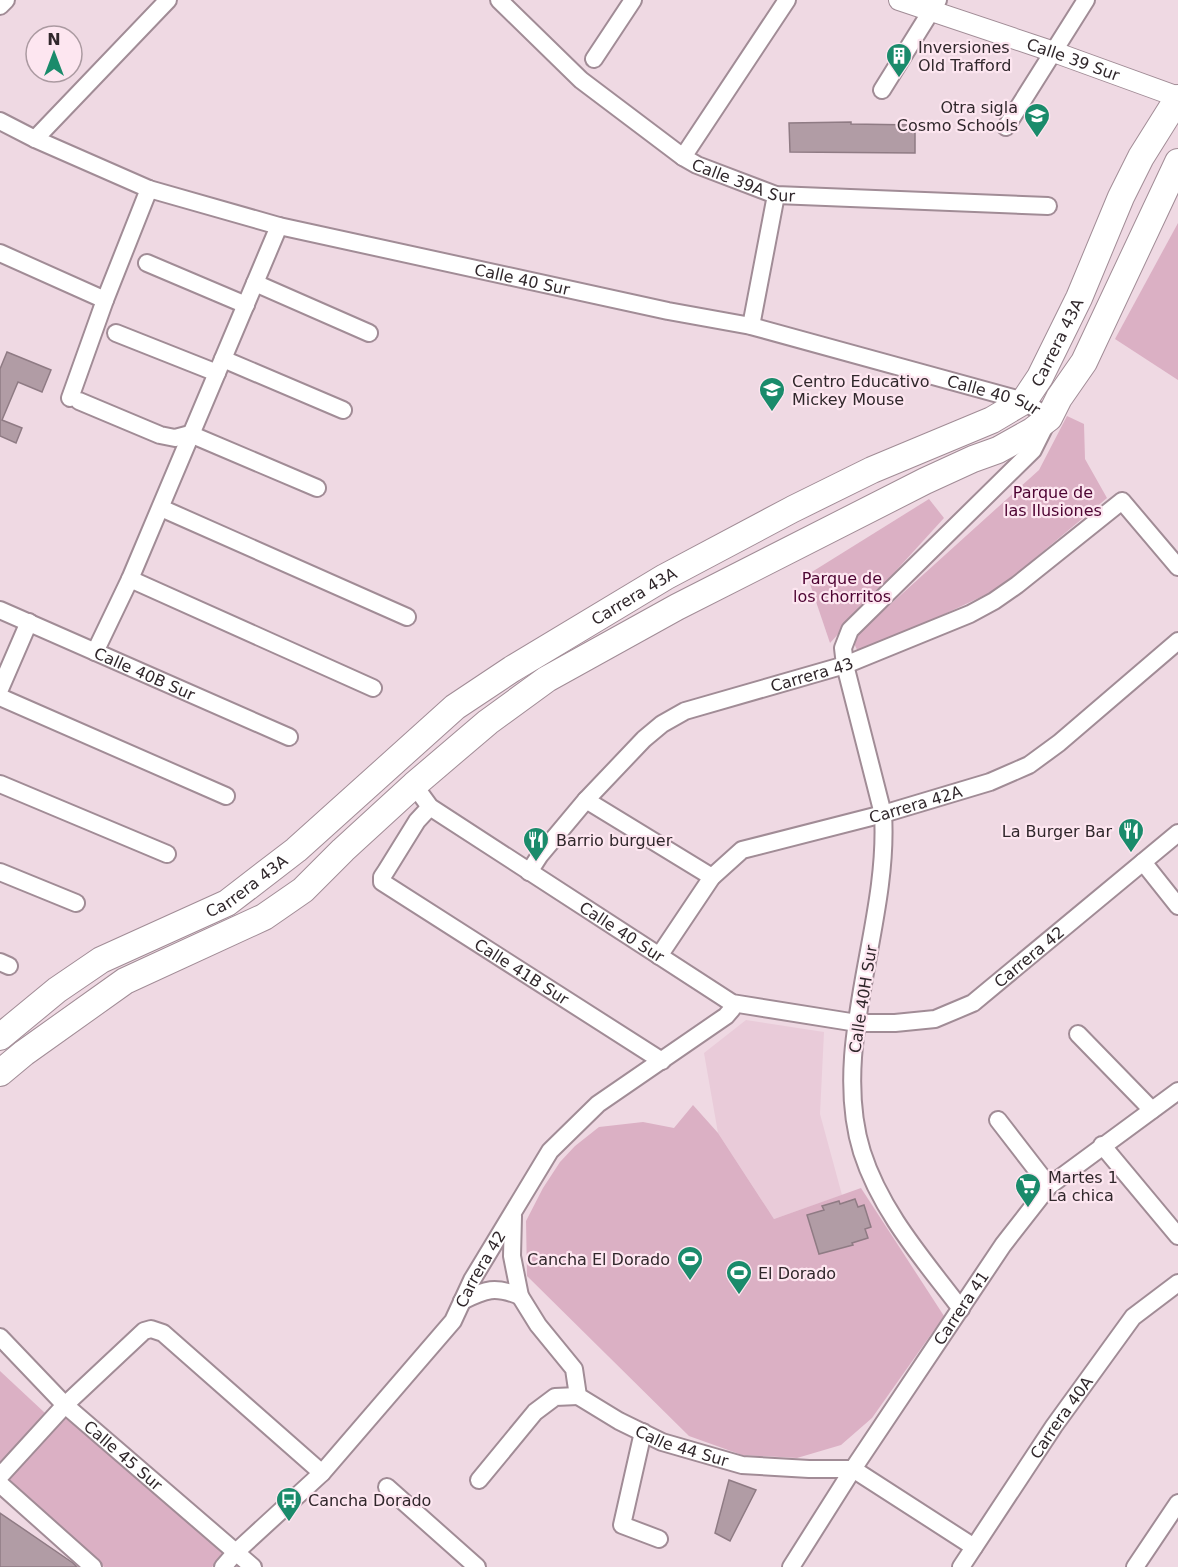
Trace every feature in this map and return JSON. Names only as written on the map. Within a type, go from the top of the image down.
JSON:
[{"type":"main road","name":"Carrera 43A","points":[[0,1036],[57,990],[101,960],[227,903],[296,850],[455,707],[512,669],[665,577],[793,509],[872,470],[992,420],[1024,401],[1040,377],[1079,298],[1121,197],[1141,157],[1178,98]]},
{"type":"main road","name":"Carrera 43A","points":[[0,1073],[24,1053],[125,981],[264,917],[303,890],[414,785],[488,722],[547,679],[677,607],[925,481],[998,450],[1032,431],[1048,418],[1084,362],[1178,162]]},
{"type":"street","points":[[0,6],[6,0]]},
{"type":"street","points":[[35,139],[168,0]]},
{"type":"street","name":"Calle 39A Sur","points":[[499,0],[581,80],[682,157],[776,195],[1048,206]]},
{"type":"street","points":[[594,59],[633,0]]},
{"type":"street","points":[[682,157],[787,0]]},
{"type":"street","name":"Calle 39 Sur","points":[[899,0],[935,6],[1178,98]]},
{"type":"street","points":[[1006,127],[1086,0]]},
{"type":"street","points":[[882,90],[935,6]]},
{"type":"street","name":"Calle 40 Sur","points":[[0,121],[35,139],[149,189],[279,226],[668,311],[751,326],[1024,401],[1048,418]]},
{"type":"street","points":[[149,189],[105,300],[74,400],[160,435],[175,438],[190,434],[317,488]]},
{"type":"street","points":[[751,326],[776,195]]},
{"type":"street","points":[[95,652],[161,508],[190,434],[279,226]]},
{"type":"street","points":[[0,253],[105,300]]},
{"type":"street","points":[[147,262],[246,305]]},
{"type":"street","points":[[255,283],[369,333]]},
{"type":"street","points":[[116,333],[220,366],[343,410]]},
{"type":"street","name":"Carrera 43A","points":[[845,665],[843,648],[850,630],[1034,450],[1048,418]]},
{"type":"street","name":"Carrera 43","points":[[529,872],[540,855],[586,800],[662,723],[685,711],[845,665],[970,614],[994,601],[1048,561],[1122,501],[1178,567]]},
{"type":"street","points":[[161,508],[407,617]]},
{"type":"street","points":[[130,579],[373,688]]},
{"type":"street","name":"Calle 40B Sur","points":[[0,610],[289,737]]},
{"type":"street","points":[[0,689],[29,622]]},
{"type":"street","name":"Carrera 42A","points":[[659,956],[712,877],[742,850],[882,814],[990,782],[1029,765],[1068,736],[1178,641]]},
{"type":"street","name":"Calle 40H Sur","points":[[845,665],[882,814],[884,839],[876,919],[857,1023],[852,1067],[853,1115],[863,1154],[891,1215],[961,1309]]},
{"type":"street","points":[[0,697],[226,796]]},
{"type":"street","points":[[0,783],[166,854]]},
{"type":"street","name":"Calle 40 Sur","points":[[414,785],[430,807],[732,1003],[857,1023]]},
{"type":"street","points":[[586,800],[712,877]]},
{"type":"street","name":"Calle 41B Sur","points":[[430,807],[417,821],[382,877],[382,882],[662,1061]]},
{"type":"street","name":"Carrera 42","points":[[857,1023],[895,1023],[935,1019],[973,1003],[1178,833]]},
{"type":"street","points":[[1143,862],[1178,906]]},
{"type":"street","points":[[0,872],[76,903]]},
{"type":"street","name":"Carrera 42","points":[[223,1567],[236,1552],[322,1473],[453,1321],[472,1280],[550,1151],[598,1104],[726,1016],[732,1009],[732,1003]]},
{"type":"street","points":[[1078,1034],[1152,1110]]},
{"type":"street","name":"Carrera 41","points":[[791,1567],[853,1469],[1003,1245],[1048,1186],[1178,1091]]},
{"type":"street","points":[[998,1120],[1048,1186]]},
{"type":"street","points":[[1102,1145],[1178,1236]]},
{"type":"street","points":[[479,1480],[535,1412],[555,1397],[578,1396],[573,1369],[538,1324],[520,1296],[512,1256],[513,1212]]},
{"type":"street","name":"Carrera 40A","points":[[961,1567],[1054,1426],[1133,1317],[1178,1283]]},
{"type":"street","points":[[462,1301],[483,1291],[497,1289],[520,1296]]},
{"type":"street","points":[[0,1476],[64,1405],[144,1331],[151,1329],[163,1333],[322,1473]]},
{"type":"street","name":"Calle 45 Sur","points":[[0,1337],[64,1405],[253,1567]]},
{"type":"street","name":"Calle 44 Sur","points":[[578,1396],[619,1421],[662,1442],[742,1465],[809,1470],[853,1469]]},
{"type":"street","points":[[643,1432],[622,1525],[659,1539]]},
{"type":"street","points":[[853,1469],[974,1547]]},
{"type":"street","points":[[0,1484],[93,1567]]},
{"type":"street","points":[[387,1487],[477,1567]]},
{"type":"street","points":[[1135,1567],[1178,1503]]},
{"type":"shaded area","points":[[746,1020],[824,1032],[820,1114],[842,1195],[774,1219],[718,1133],[704,1053]]},
{"type":"green space","points":[[1178,223],[1178,380],[1115,339]]},
{"type":"green space","name":"Parque de las Ilusiones","points":[[1067,416],[1084,424],[1085,459],[1107,498],[998,589],[859,654],[852,639],[1039,470]]},
{"type":"green space","name":"Parque de los chorritos","points":[[929,499],[944,518],[830,643],[807,575]]},
{"type":"green space","name":"El Dorado","points":[[693,1105],[718,1133],[774,1219],[861,1188],[944,1316],[872,1418],[841,1445],[797,1458],[742,1455],[689,1436],[527,1276],[526,1221],[543,1188],[560,1162],[575,1146],[599,1127],[643,1122],[674,1128]]},
{"type":"green space","points":[[0,1371],[45,1413],[0,1462]]},
{"type":"green space","points":[[64,1417],[226,1552],[212,1567],[104,1567],[7,1480]]},
{"type":"building","points":[[851,122],[851,124],[915,125],[915,153],[790,152],[789,123]]},
{"type":"building","points":[[7,352],[51,370],[42,392],[18,382],[2,420],[22,428],[16,443],[0,436],[0,369]]},
{"type":"building","points":[[855,1199],[858,1207],[864,1205],[871,1227],[865,1229],[868,1238],[852,1243],[853,1245],[819,1254],[807,1215],[824,1210],[822,1206]]},
{"type":"building","points":[[729,1480],[756,1490],[730,1541],[715,1533]]},
{"type":"building","points":[[0,1513],[73,1563],[77,1567],[0,1567]]},
{"type":"place","name":"Inversiones Old Trafford","points":[[899,79]]},
{"type":"place","name":"Otra sigla Cosmo Schools","points":[[1037,139]]},
{"type":"place","name":"Centro Educativo Mickey Mouse","points":[[772,413]]},
{"type":"place","name":"La Burger Bar","points":[[1131,854]]},
{"type":"place","name":"Barrio burguer","points":[[536,863]]},
{"type":"place","name":"Martes 1 La chica","points":[[1028,1209]]},
{"type":"place","name":"Cancha El Dorado","points":[[690,1282]]},
{"type":"place","name":"El Dorado","points":[[739,1296]]},
{"type":"place","name":"Cancha Dorado","points":[[289,1523]]}]
